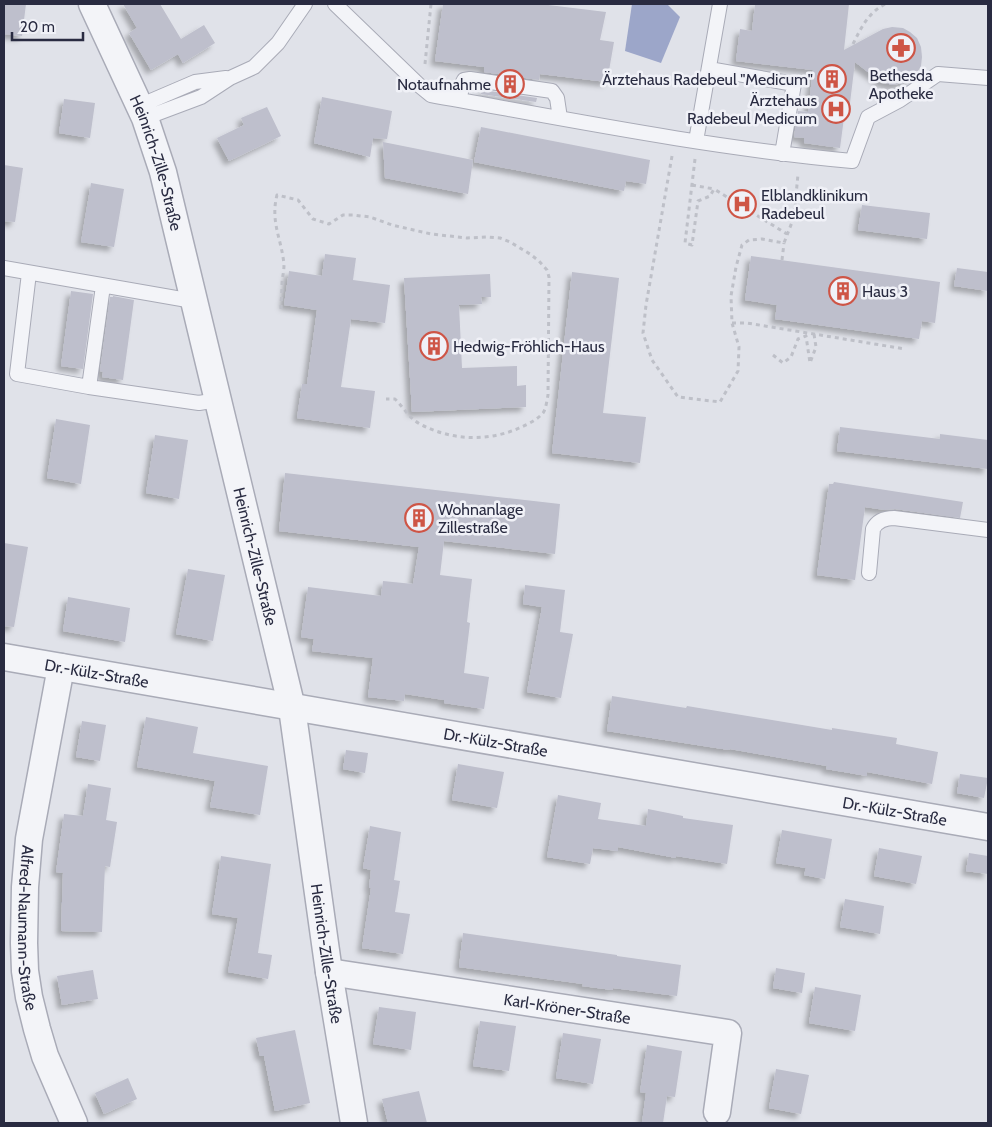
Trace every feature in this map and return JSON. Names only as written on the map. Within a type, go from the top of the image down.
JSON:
[{"type":"street","name":"Heinrich-Zille-Straße","points":[[92,4],[142,112],[163,172],[292,708],[329,972],[354,1123]]},
{"type":"street","name":"Dr.-Külz-Straße","points":[[4,657],[988,827]]},
{"type":"street","name":"Alfred-Naumann-Straße","points":[[61,667],[29,839],[25,887],[24,943],[25,971],[37,1029],[45,1056],[74,1123]]},
{"type":"street","name":"Karl-Kröner-Straße","points":[[329,972],[728,1033],[717,1112]]},
{"type":"lane","points":[[142,112],[196,82],[230,78],[254,67],[278,43],[304,4]]},
{"type":"lane","points":[[335,4],[423,90],[431,94],[675,138],[782,154],[852,161],[868,117],[900,100],[938,74],[988,78]]},
{"type":"lane","points":[[697,141],[720,4]]},
{"type":"lane","points":[[709,69],[794,84],[782,154]]},
{"type":"lane","points":[[460,100],[462,84],[464,80],[470,79],[538,88],[552,91],[557,98],[560,118]]},
{"type":"lane","points":[[4,268],[193,301]]},
{"type":"lane","points":[[30,273],[17,374],[88,387],[199,403],[217,400]]},
{"type":"lane","points":[[88,387],[103,286]]},
{"type":"lane","points":[[869,572],[873,529],[878,522],[888,518],[988,530]]},
{"type":"path","points":[[423,90],[431,4]]},
{"type":"path","points":[[853,44],[867,17],[885,4]]},
{"type":"path","points":[[675,138],[643,333],[652,360],[678,397],[720,402],[738,371],[738,346],[732,322],[731,296],[742,245],[749,240],[762,239],[784,244]]},
{"type":"path","points":[[697,141],[684,243],[692,245],[698,202],[710,196],[714,189]]},
{"type":"path","points":[[782,260],[784,244],[794,217],[800,156]]},
{"type":"path","points":[[692,185],[714,189],[787,234]]},
{"type":"path","points":[[281,309],[284,267],[275,217],[277,195],[298,200],[313,219],[329,224],[343,215],[353,215],[370,217],[392,225],[431,234],[466,238],[488,236],[500,238],[530,254],[547,270],[549,277],[548,395],[544,412],[525,426],[502,434],[464,437],[445,434],[421,425],[395,399],[386,399]]},
{"type":"path","points":[[732,322],[905,349]]},
{"type":"path","points":[[773,355],[783,363],[791,357],[798,339],[806,336],[810,363],[816,347],[814,334]]},
{"type":"water","points":[[632,4],[667,4],[680,17],[661,63],[625,51]]},
{"type":"building","points":[[4,4],[26,4],[22,36],[4,34]]},
{"type":"building","points":[[123,4],[160,4],[181,39],[204,25],[215,43],[183,63],[178,54],[151,70],[129,33],[137,28]]},
{"type":"building","points":[[443,4],[540,4],[606,12],[600,40],[614,42],[607,82],[540,74],[539,80],[484,72],[484,67],[435,61]]},
{"type":"building","name":"Ärztehaus Radebeul \"Medicum\"","points":[[755,4],[849,4],[844,50],[883,29],[892,27],[903,28],[917,38],[921,47],[921,66],[915,76],[903,83],[893,85],[881,82],[855,62],[849,111],[845,110],[840,148],[804,143],[804,138],[794,137],[798,111],[808,112],[813,70],[736,61],[740,29],[752,31]]},
{"type":"building","points":[[482,90],[537,98],[536,102],[481,94]]},
{"type":"building","points":[[322,97],[392,111],[387,139],[373,138],[370,157],[314,143]]},
{"type":"building","points":[[64,99],[95,103],[90,138],[59,133]]},
{"type":"building","points":[[267,107],[281,136],[229,161],[217,138],[244,125],[241,118]]},
{"type":"building","points":[[481,127],[650,160],[646,184],[626,181],[624,191],[474,162]]},
{"type":"building","points":[[383,142],[473,160],[468,194],[385,178]]},
{"type":"building","points":[[4,165],[23,168],[15,222],[4,221]]},
{"type":"building","points":[[91,183],[124,189],[114,247],[81,242]]},
{"type":"building","points":[[862,205],[930,213],[927,239],[858,230]]},
{"type":"building","points":[[325,254],[356,258],[353,280],[390,285],[385,323],[351,319],[341,387],[375,391],[370,428],[297,418],[302,384],[307,384],[317,310],[284,305],[289,271],[322,276]]},
{"type":"building","name":"Haus 3","points":[[751,256],[940,282],[935,323],[922,321],[919,339],[775,319],[777,305],[745,300]]},
{"type":"building","points":[[957,268],[988,272],[988,291],[954,286]]},
{"type":"building","points":[[572,272],[619,278],[603,413],[646,417],[640,463],[552,453]]},
{"type":"building","points":[[490,274],[491,297],[481,297],[482,304],[459,305],[462,368],[517,366],[517,386],[526,385],[526,407],[412,412],[404,278]]},
{"type":"building","points":[[71,291],[93,294],[83,369],[61,366]]},
{"type":"building","points":[[110,297],[134,300],[123,380],[102,377],[103,372],[100,371]]},
{"type":"building","points":[[56,419],[90,425],[81,484],[47,478]]},
{"type":"building","points":[[840,427],[940,439],[940,434],[988,440],[988,469],[837,451]]},
{"type":"building","points":[[155,435],[188,440],[179,499],[146,493]]},
{"type":"building","points":[[285,473],[560,504],[555,554],[444,541],[440,575],[472,579],[467,622],[470,623],[464,673],[489,677],[484,709],[444,703],[444,700],[405,694],[404,701],[368,697],[373,658],[312,651],[314,639],[301,637],[308,587],[381,596],[383,581],[413,584],[419,547],[279,531]]},
{"type":"building","points":[[834,482],[963,502],[960,518],[865,507],[855,580],[817,575],[829,484]]},
{"type":"building","points":[[4,543],[28,547],[14,627],[4,626]]},
{"type":"building","points":[[188,569],[225,575],[213,641],[176,634]]},
{"type":"building","points":[[525,585],[565,590],[560,632],[573,634],[561,698],[527,692],[542,607],[523,604]]},
{"type":"building","points":[[68,597],[130,608],[125,642],[63,631]]},
{"type":"building","points":[[612,696],[686,708],[687,706],[832,730],[832,728],[897,738],[896,744],[938,752],[932,784],[867,772],[867,776],[826,769],[827,766],[730,749],[607,731]]},
{"type":"building","points":[[146,717],[198,727],[193,753],[268,766],[260,815],[210,807],[215,781],[137,767]]},
{"type":"building","points":[[82,721],[106,725],[100,761],[76,757]]},
{"type":"building","points":[[346,750],[368,753],[365,773],[343,769]]},
{"type":"building","points":[[458,764],[504,772],[497,808],[452,800]]},
{"type":"building","points":[[960,774],[988,778],[984,798],[957,793]]},
{"type":"building","points":[[88,784],[111,788],[106,820],[117,822],[110,867],[105,866],[102,932],[61,931],[63,873],[56,872],[64,814],[83,816]]},
{"type":"building","points":[[558,795],[601,803],[598,819],[646,826],[648,809],[683,816],[683,818],[733,825],[727,864],[676,856],[676,858],[618,847],[618,851],[593,848],[590,864],[547,857]]},
{"type":"building","points":[[370,826],[401,832],[394,880],[400,881],[395,912],[410,914],[403,954],[362,948],[371,888],[369,888],[371,870],[363,868]]},
{"type":"building","points":[[782,830],[832,839],[825,879],[804,875],[806,868],[776,863]]},
{"type":"building","points":[[879,848],[922,856],[916,884],[874,876]]},
{"type":"building","points":[[969,853],[988,856],[988,874],[966,871]]},
{"type":"building","points":[[221,856],[271,864],[258,953],[272,955],[268,979],[228,972],[238,918],[212,914]]},
{"type":"building","points":[[845,899],[884,906],[880,934],[840,927]]},
{"type":"building","points":[[463,933],[681,965],[677,996],[613,988],[612,990],[582,986],[583,984],[459,967]]},
{"type":"building","points":[[776,968],[805,973],[802,993],[773,988]]},
{"type":"building","points":[[93,970],[98,999],[62,1005],[57,976]]},
{"type":"building","points":[[815,987],[861,995],[855,1031],[809,1023]]},
{"type":"building","points":[[379,1007],[416,1012],[411,1050],[373,1044]]},
{"type":"building","points":[[480,1021],[516,1026],[509,1071],[473,1066]]},
{"type":"building","points":[[295,1030],[310,1103],[275,1111],[264,1056],[260,1056],[256,1038]]},
{"type":"building","points":[[563,1033],[601,1039],[593,1084],[556,1078]]},
{"type":"building","points":[[647,1045],[682,1051],[675,1097],[667,1096],[663,1123],[642,1123],[646,1093],[640,1092]]},
{"type":"building","points":[[776,1069],[809,1075],[801,1114],[769,1108]]},
{"type":"building","points":[[128,1078],[137,1099],[104,1114],[95,1093]]},
{"type":"building","points":[[419,1091],[427,1123],[388,1123],[382,1099]]},
{"type":"place","name":"Bethesda Apotheke","points":[[901,48]]},
{"type":"place","name":"Ärztehaus Radebeul \"Medicum\"","points":[[832,79]]},
{"type":"place","name":"Notaufnahme","points":[[510,84]]},
{"type":"place","name":"Ärztehaus Radebeul Medicum","points":[[836,109]]},
{"type":"place","name":"Elblandklinikum Radebeul","points":[[742,204]]},
{"type":"place","name":"Haus 3","points":[[843,291]]},
{"type":"place","name":"Hedwig-Fröhlich-Haus","points":[[434,346]]},
{"type":"place","name":"Wohnanlage Zillestraße","points":[[419,518]]}]
